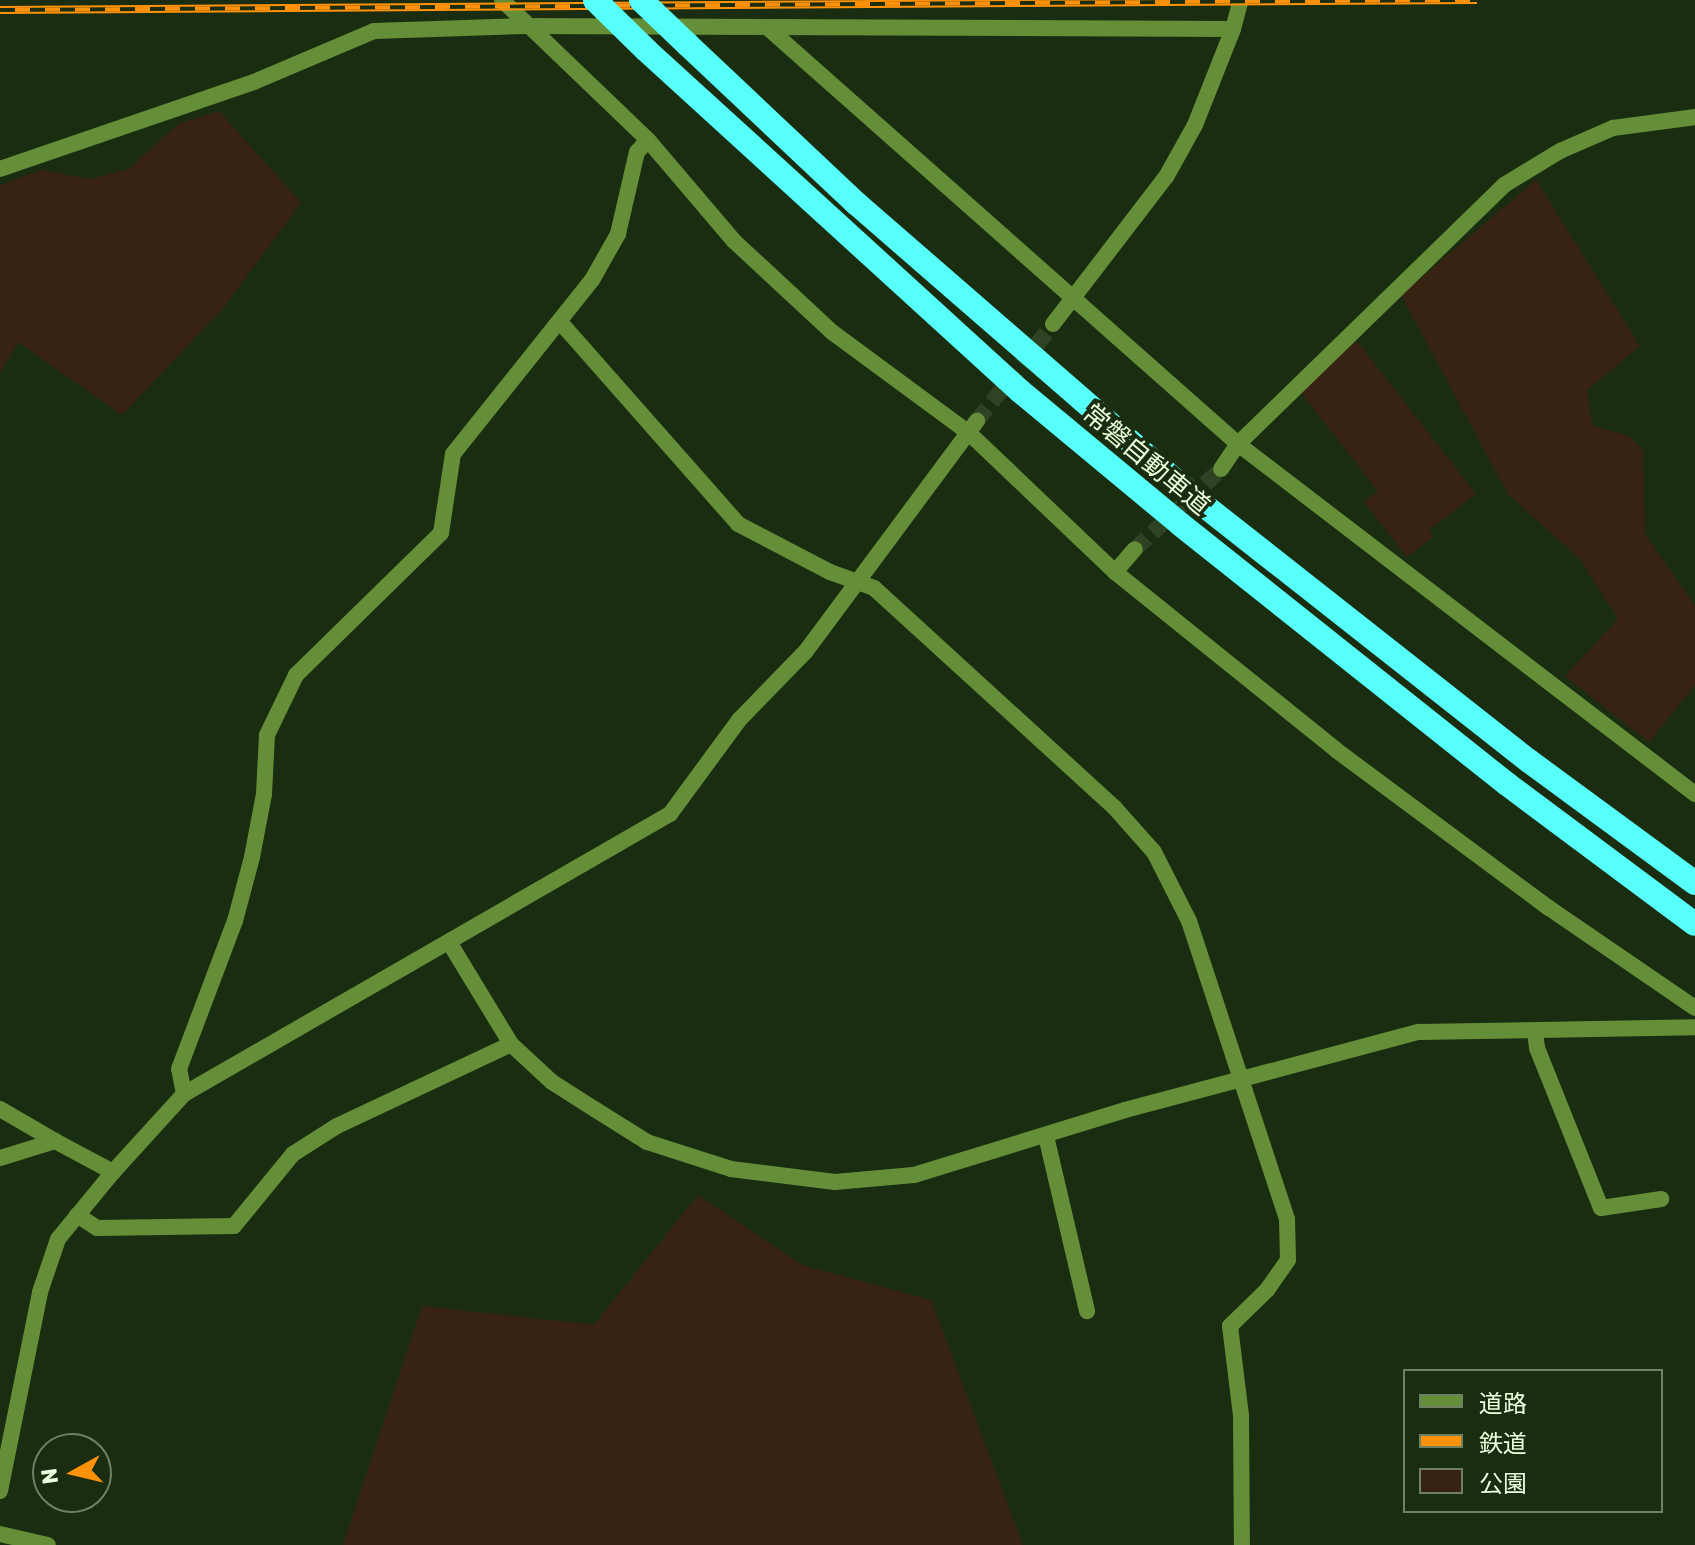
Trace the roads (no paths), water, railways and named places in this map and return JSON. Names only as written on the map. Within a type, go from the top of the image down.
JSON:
[{"type":"highway","name":"常磐自動車道","points":[[595,0],[851,241],[1130,483],[1300,623],[1695,924]]},
{"type":"highway","name":"常磐自動車道","points":[[641,0],[857,204],[1201,503],[1529,761],[1695,883]]},
{"type":"street","points":[[502,0],[524,26],[648,140],[734,241],[832,332],[973,427],[1115,572],[1336,750],[1549,908],[1695,1008]]},
{"type":"street","points":[[1053,324],[1166,177],[1195,125],[1233,29],[1241,0]]},
{"type":"street","points":[[0,169],[254,82],[374,31],[524,26],[1233,29]]},
{"type":"street","points":[[768,28],[1071,301],[1238,444],[1695,794]]},
{"type":"street","points":[[1221,469],[1238,444],[1504,185],[1560,151],[1613,128],[1695,117]]},
{"type":"street","points":[[184,1094],[179,1069],[235,921],[252,857],[264,794],[267,735],[296,675],[441,533],[453,454],[561,323],[618,234],[637,152],[648,140]]},
{"type":"street","points":[[561,323],[738,524],[874,588],[1007,707],[1154,852],[1189,921],[1287,1219],[1288,1260],[1268,1289],[1230,1326],[1241,1415],[1242,1545]]},
{"type":"street","points":[[0,1491],[40,1292],[58,1239],[113,1172],[184,1094],[670,814],[739,720],[806,651],[973,427]]},
{"type":"street","points":[[1115,572],[1135,549]]},
{"type":"street","points":[[449,942],[511,1044],[552,1082],[647,1142],[764,1175],[835,1182],[914,1175],[1239,1080],[1419,1032],[1535,1033],[1695,1027]]},
{"type":"street","points":[[1535,1033],[1537,1048],[1601,1208],[1661,1199]]},
{"type":"street","points":[[77,1215],[97,1228],[234,1226],[293,1154],[337,1126],[511,1044]]},
{"type":"street","points":[[0,1109],[113,1172]]},
{"type":"street","points":[[1046,1136],[1087,1311]]},
{"type":"street","points":[[0,1158],[55,1141]]},
{"type":"street","points":[[0,1534],[48,1545]]},
{"type":"tunnel","points":[[977,421],[1053,324]]},
{"type":"tunnel","points":[[1135,549],[1221,469]]},
{"type":"railway","points":[[0,10],[1477,0]]}]
